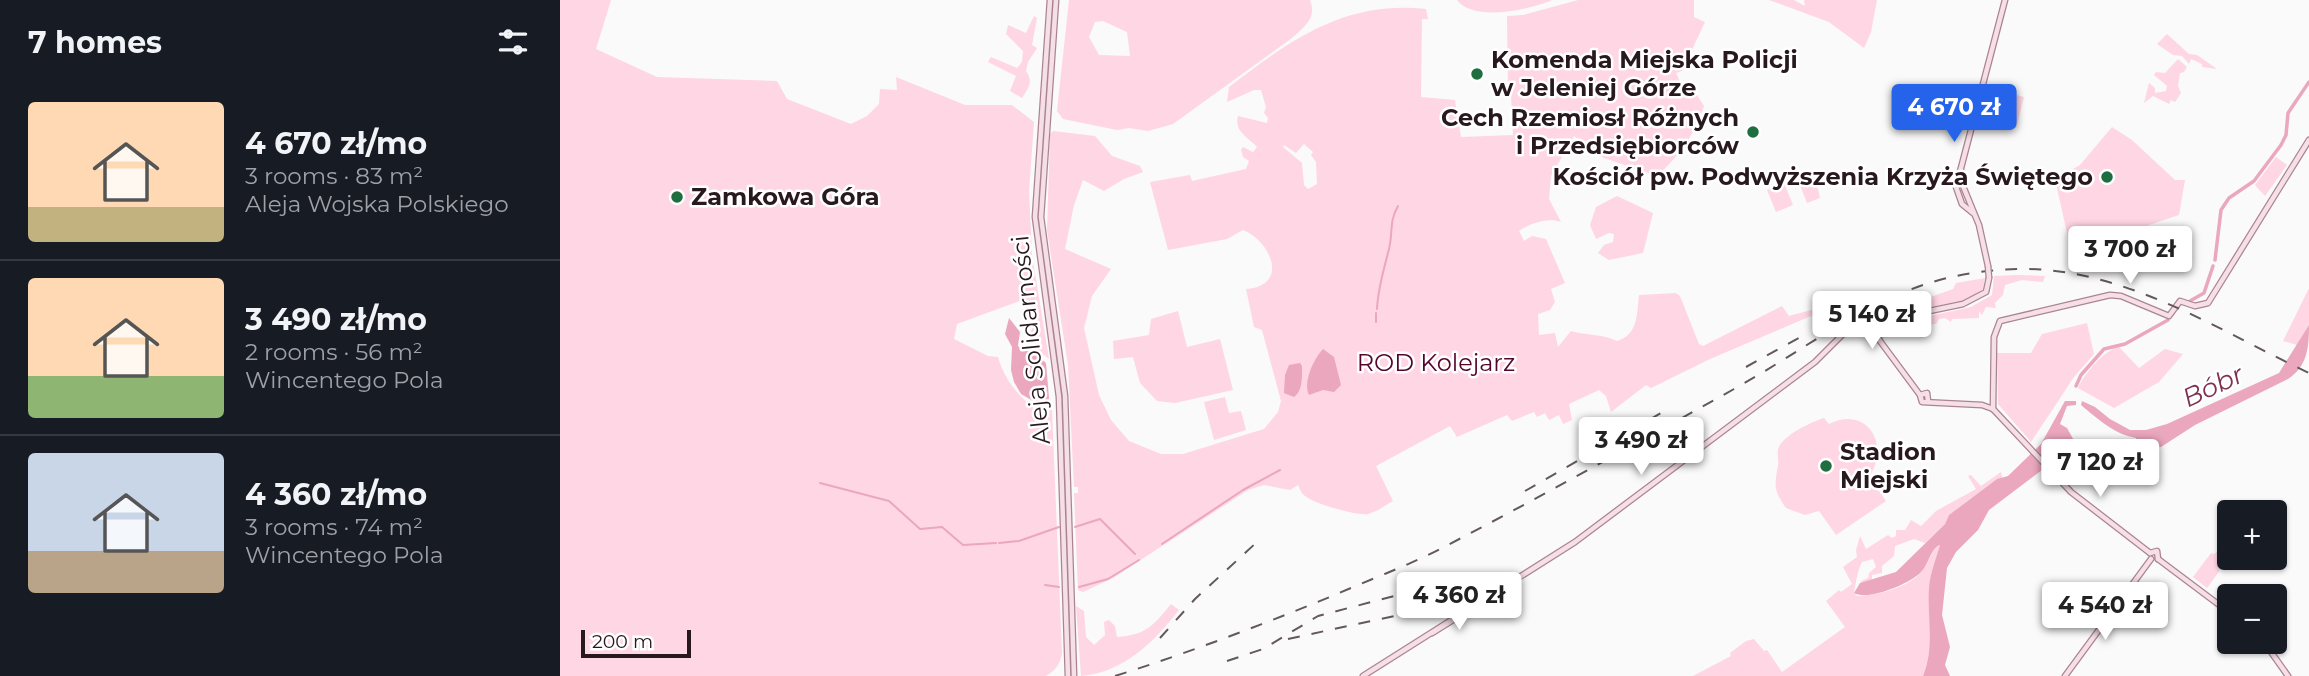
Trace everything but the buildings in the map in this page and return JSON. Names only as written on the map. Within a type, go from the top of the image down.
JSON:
[{"type":"street","name":"Aleja Solidarności","points":[[1050,0],[1035,217],[1059,397],[1068,676]]},
{"type":"street","name":"Aleja Solidarności","points":[[1056,0],[1041,217],[1064,378],[1074,676]]},
{"type":"street","points":[[1973,213],[1959,198],[1956,187],[2005,0]]},
{"type":"street","points":[[1993,408],[1996,325],[2005,318],[2110,295],[2121,296],[2169,316],[2180,301],[2199,306],[2213,297],[2284,176],[2309,140]]},
{"type":"street","points":[[1363,676],[1457,620],[1587,533],[1815,362],[1848,331],[1973,301],[1987,290],[1988,266],[1972,205],[1963,186],[1961,167]]},
{"type":"street","points":[[1966,208],[1972,205]]},
{"type":"street","points":[[1873,324],[1880,341],[1920,395],[1927,393],[1928,401],[1993,408],[2053,474],[2082,501],[2150,553],[2151,559],[2065,676]]},
{"type":"street","points":[[2150,553],[2157,551],[2158,559]]},
{"type":"street","points":[[2151,559],[2158,559],[2217,602]]},
{"type":"street","points":[[2272,654],[2288,676]]},
{"type":"green space","points":[[560,0],[611,0],[596,49],[657,77],[777,81],[787,99],[851,124],[867,116],[879,104],[880,89],[897,90],[896,77],[965,105],[1012,105],[1034,122],[1029,191],[1032,255],[1049,359],[1026,341],[1035,323],[1022,300],[957,324],[954,339],[988,356],[998,357],[1015,390],[1028,403],[1042,415],[1052,409],[1062,653],[1057,666],[1049,674],[560,676]]},
{"type":"green space","points":[[1069,0],[1310,0],[1311,17],[1292,38],[1173,124],[1148,131],[1129,128],[1117,130],[1063,119],[1057,111]],"holes":[[[1103,21],[1127,32],[1130,56],[1099,55],[1089,37],[1095,22]]]},
{"type":"green space","points":[[1457,0],[1552,0],[1516,10],[1488,12],[1475,11]]},
{"type":"green space","name":"ROD Kolejarz","points":[[1578,0],[1694,0],[1694,17],[1705,22],[1682,71],[1676,73],[1679,79],[1675,91],[1697,95],[1704,106],[1691,136],[1672,161],[1657,176],[1604,158],[1574,136],[1551,176],[1549,199],[1561,222],[1540,222],[1519,231],[1524,241],[1532,236],[1546,239],[1565,283],[1551,289],[1555,302],[1550,310],[1538,314],[1539,335],[1555,333],[1558,347],[1571,331],[1617,341],[1633,329],[1639,295],[1676,293],[1680,296],[1699,344],[1703,346],[1782,306],[1789,316],[1815,309],[1818,313],[1710,359],[1651,388],[1646,385],[1611,412],[1606,396],[1599,390],[1569,404],[1572,420],[1563,424],[1559,415],[1549,420],[1545,413],[1537,417],[1534,412],[1512,421],[1507,415],[1457,437],[1450,426],[1376,466],[1393,501],[1368,514],[1345,511],[1315,502],[1303,494],[1298,485],[1290,490],[1264,485],[1248,490],[1113,578],[1083,592],[1078,590],[1074,493],[1078,493],[1078,487],[1074,487],[1068,365],[1047,230],[1050,134],[1053,131],[1095,136],[1112,156],[1140,166],[1143,172],[1104,191],[1083,180],[1074,205],[1065,249],[1111,269],[1092,296],[1084,328],[1099,395],[1111,420],[1129,441],[1161,454],[1183,454],[1264,429],[1278,412],[1281,401],[1262,330],[1254,327],[1246,289],[1260,286],[1268,280],[1272,272],[1272,262],[1261,243],[1243,230],[1227,239],[1168,250],[1150,182],[1190,175],[1192,181],[1246,169],[1249,161],[1243,157],[1241,150],[1243,147],[1253,152],[1257,147],[1240,130],[1238,116],[1267,123],[1268,118],[1264,113],[1266,107],[1261,90],[1254,90],[1227,102],[1229,87],[1274,54],[1319,27],[1369,11],[1426,9],[1428,19],[1422,19],[1421,97],[1455,100],[1461,137],[1513,135],[1511,95],[1508,92],[1507,16],[1523,15]],"holes":[[[1304,144],[1313,152],[1311,155],[1316,162],[1317,184],[1308,189],[1304,185],[1302,163],[1283,147],[1284,145],[1296,153]]]},
{"type":"green space","points":[[1769,0],[1794,0],[1805,6],[1804,0],[1877,0],[1871,32],[1864,48],[1829,22]]},
{"type":"green space","points":[[1034,16],[1037,18],[1032,45],[1037,48],[1028,62],[1026,71],[1030,82],[1022,98],[1010,91],[1016,76],[988,62],[991,57],[1017,68],[1022,62],[1023,51],[1006,34],[1008,25],[1026,33]]},
{"type":"green space","points":[[2167,34],[2189,54],[2197,55],[2217,69],[2202,67],[2202,64],[2191,59],[2189,64],[2182,56],[2173,55],[2157,44]]},
{"type":"green space","points":[[2178,59],[2187,67],[2180,73],[2178,86],[2181,93],[2175,102],[2171,100],[2169,104],[2153,96],[2144,103],[2149,83],[2155,88],[2155,93],[2166,91],[2167,86],[2154,75],[2156,72],[2165,73]]},
{"type":"green space","points":[[1990,88],[2024,97],[2016,128],[1982,119]]},
{"type":"green space","points":[[2112,127],[2132,140],[2175,180],[2185,180],[2179,215],[2071,251],[2055,179],[2080,165]]},
{"type":"green space","points":[[2276,157],[2287,165],[2265,196],[2255,185]]},
{"type":"green space","points":[[1810,172],[1815,175],[1820,198],[1807,203],[1798,180],[1801,175]]},
{"type":"green space","points":[[1784,183],[1793,205],[1776,212],[1767,190]]},
{"type":"green space","points":[[1617,196],[1653,213],[1643,253],[1609,260],[1598,253],[1604,245],[1613,242],[1614,234],[1609,233],[1596,239],[1590,225],[1596,207]]},
{"type":"green space","points":[[1994,276],[2045,276],[2043,282],[2022,280],[2005,285],[2003,295],[1995,303],[1996,308],[1986,307],[1982,315],[1979,311],[1979,318],[1952,319],[1951,322],[1945,318],[1939,319],[1936,324],[1889,329],[1888,325],[1971,307],[1992,295]]},
{"type":"green space","points":[[1985,278],[1983,289],[1969,299],[1892,315],[1894,310],[1953,289],[1956,283]]},
{"type":"green space","points":[[2309,288],[2309,325],[2297,345],[2283,341]]},
{"type":"green space","points":[[1178,311],[1187,347],[1220,339],[1233,390],[1175,403],[1157,401],[1140,383],[1133,357],[1114,359],[1113,341],[1149,335],[1151,319]]},
{"type":"green space","points":[[2087,323],[2094,354],[2074,377],[2031,442],[1998,404],[1997,353],[2031,353],[2042,334]]},
{"type":"green space","points":[[2119,347],[2139,368],[2165,349],[2183,354],[2159,382],[2114,408],[2078,388],[2095,363]]},
{"type":"green space","points":[[1225,397],[1229,413],[1241,411],[1246,430],[1214,440],[1204,402]]},
{"type":"green space","name":"Stadion Miejski","points":[[1824,418],[1829,424],[1854,420],[1871,431],[1876,441],[1877,453],[1869,477],[1886,501],[1836,535],[1819,511],[1805,515],[1786,508],[1776,488],[1778,449],[1781,444],[1798,430]]},
{"type":"green space","points":[[2001,472],[2003,480],[1997,479],[1949,515],[1945,524],[1925,543],[1914,539],[1895,546],[1894,556],[1882,566],[1882,573],[1872,575],[1872,582],[1862,584],[1861,581],[1868,578],[1869,573],[1876,567],[1873,559],[1862,562],[1860,566],[1854,593],[1857,596],[1883,592],[1916,577],[1940,545],[1931,578],[1930,641],[1923,676],[1693,676],[1731,656],[1730,653],[1746,641],[1754,639],[1764,651],[1767,650],[1782,672],[1845,627],[1826,601],[1852,584],[1843,567],[1857,557],[1860,536],[1866,549],[1888,535],[1892,538],[1896,536],[1896,530],[1905,530],[1911,520],[1921,526],[1936,511],[1976,489],[1968,476],[1971,475],[1981,486]]},
{"type":"green space","points":[[2217,551],[2217,570],[2220,570],[2207,588],[2193,577],[2211,553],[2215,554]]},
{"type":"green space","points":[[1171,604],[1179,610],[1137,654],[1111,669],[1081,676],[1076,606],[1084,611],[1086,637],[1094,645],[1105,635],[1104,622],[1109,620],[1115,626],[1117,637],[1135,634],[1154,624]]},
{"type":"shaded area","points":[[1009,318],[1020,332],[1018,346],[1033,352],[1046,363],[1049,398],[1045,408],[1021,394],[1014,382],[1011,370],[1012,347],[1005,334]]},
{"type":"shaded area","points":[[2309,325],[2308,348],[2303,362],[2288,379],[2195,425],[2161,447],[2042,470],[1989,510],[1978,530],[1956,552],[1947,568],[1942,615],[1950,647],[1945,665],[1950,676],[1923,676],[1930,644],[1930,582],[1940,545],[1916,577],[1878,593],[1854,593],[1860,583],[1896,572],[1945,524],[1949,515],[1997,479],[2008,476],[2041,444],[2065,401],[2076,401],[2076,405],[2067,406],[2060,424],[2067,428],[2077,446],[2092,448],[2132,443],[2137,441],[2136,438],[2107,425],[2081,405],[2082,401],[2130,430],[2146,430],[2167,424],[2279,373]]},
{"type":"shaded area","points":[[1323,349],[1334,357],[1341,385],[1334,392],[1323,390],[1309,395],[1307,384],[1310,371]]},
{"type":"shaded area","points":[[1300,363],[1301,383],[1294,397],[1284,393],[1285,375],[1289,365]]},
{"type":"waterway","points":[[2215,260],[2221,210],[2229,198],[2254,181],[2281,145],[2286,135],[2288,113],[2309,82]]},
{"type":"waterway","points":[[1377,309],[1392,222],[1398,206]]},
{"type":"waterway","points":[[2190,301],[2204,293],[2213,266]]},
{"type":"waterway","points":[[1376,313],[1376,322]]},
{"type":"waterway","points":[[2076,386],[2081,375],[2104,349],[2125,344],[2168,320]]},
{"type":"waterway","points":[[1162,544],[1243,490],[1280,470]]},
{"type":"waterway","points":[[820,483],[889,501],[920,529],[942,527],[963,545],[996,543]]},
{"type":"waterway","points":[[1075,527],[1100,519],[1135,554]]},
{"type":"waterway","points":[[999,543],[1019,541],[1059,527]]},
{"type":"waterway","points":[[1079,587],[1108,579],[1139,560]]},
{"type":"waterway","points":[[1045,585],[1059,587]]},
{"type":"railway","points":[[1115,676],[1255,627],[1427,555],[1734,389],[1872,307],[1906,291],[1943,279],[1983,271],[2028,269],[2065,272],[2102,280],[2173,306],[2309,373]]},
{"type":"railway","points":[[1746,367],[1804,335]]},
{"type":"railway","points":[[1525,491],[1668,409]]},
{"type":"railway","points":[[1160,638],[1195,599],[1257,542]]},
{"type":"railway","points":[[1227,661],[1263,649],[1318,616],[1436,585]]},
{"type":"railway","points":[[1406,604],[1434,598]]},
{"type":"railway","points":[[1288,639],[1422,610]]},
{"type":"place","name":"Komenda Miejska Policji w Jeleniej Górze","points":[[1477,74]]},
{"type":"place","name":"Cech Rzemiosł Różnych i Przedsiębiorców","points":[[1753,132]]},
{"type":"place","name":"Kościół pw. Podwyższenia Krzyża Świętego","points":[[2107,177]]},
{"type":"place","name":"Zamkowa Góra","points":[[677,197]]},
{"type":"place","name":"Stadion Miejski","points":[[1826,466]]},
{"type":"water label","name":"Bóbr","points":[[2213,386]]}]
